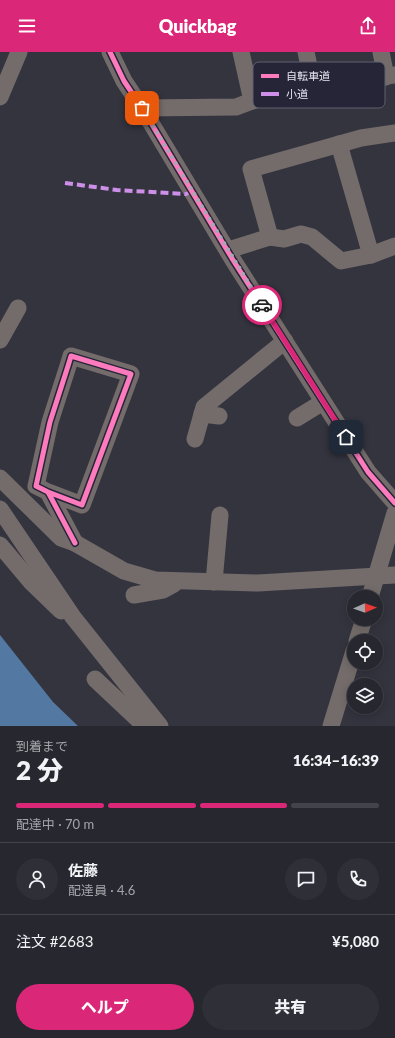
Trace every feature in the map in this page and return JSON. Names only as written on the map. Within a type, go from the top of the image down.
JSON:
[{"type":"street","points":[[0,97],[19,52]]},
{"type":"street","points":[[110,52],[124,81],[323,402],[368,472],[395,503]]},
{"type":"street","points":[[142,108],[236,107],[252,101],[241,52]]},
{"type":"street","points":[[306,52],[308,62]]},
{"type":"street","points":[[380,52],[384,62]]},
{"type":"street","points":[[385,64],[390,76]]},
{"type":"street","points":[[270,237],[250,169],[360,138],[395,133]]},
{"type":"street","points":[[339,144],[371,255]]},
{"type":"street","points":[[228,250],[270,237],[284,239],[301,234],[312,237],[341,261],[371,255],[395,246]]},
{"type":"street","points":[[0,340],[18,308]]},
{"type":"street","points":[[195,439],[204,407],[285,341]]},
{"type":"street","points":[[48,492],[82,505],[131,374],[71,356],[50,422],[36,486],[48,492],[75,543]]},
{"type":"street","points":[[297,418],[323,402]]},
{"type":"street","points":[[202,414],[219,416]]},
{"type":"street","points":[[0,478],[62,538],[75,543],[124,571],[155,580],[258,583],[395,575]]},
{"type":"street","points":[[0,509],[73,616],[160,726]]},
{"type":"street","points":[[372,590],[395,513]]},
{"type":"street","points":[[214,582],[220,515]]},
{"type":"street","points":[[0,545],[32,583],[68,619],[73,616]]},
{"type":"street","points":[[134,595],[163,590],[180,581]]},
{"type":"street","points":[[331,726],[348,670]]},
{"type":"street","points":[[95,679],[144,726]]},
{"type":"water","points":[[0,635],[53,702],[78,726],[0,726]]},
{"type":"marked path","points":[[65,183],[117,190],[186,194],[193,191]]},
{"type":"cycle path","points":[[110,52],[124,81],[142,108],[233,260],[368,472],[395,503]]},
{"type":"cycle path","points":[[48,492],[82,505],[131,374],[71,356],[50,422],[36,486],[48,492],[75,543]]},
{"type":"way so far","points":[[142,108],[233,260],[262,305]]},
{"type":"route","points":[[262,305],[346,437]]}]
